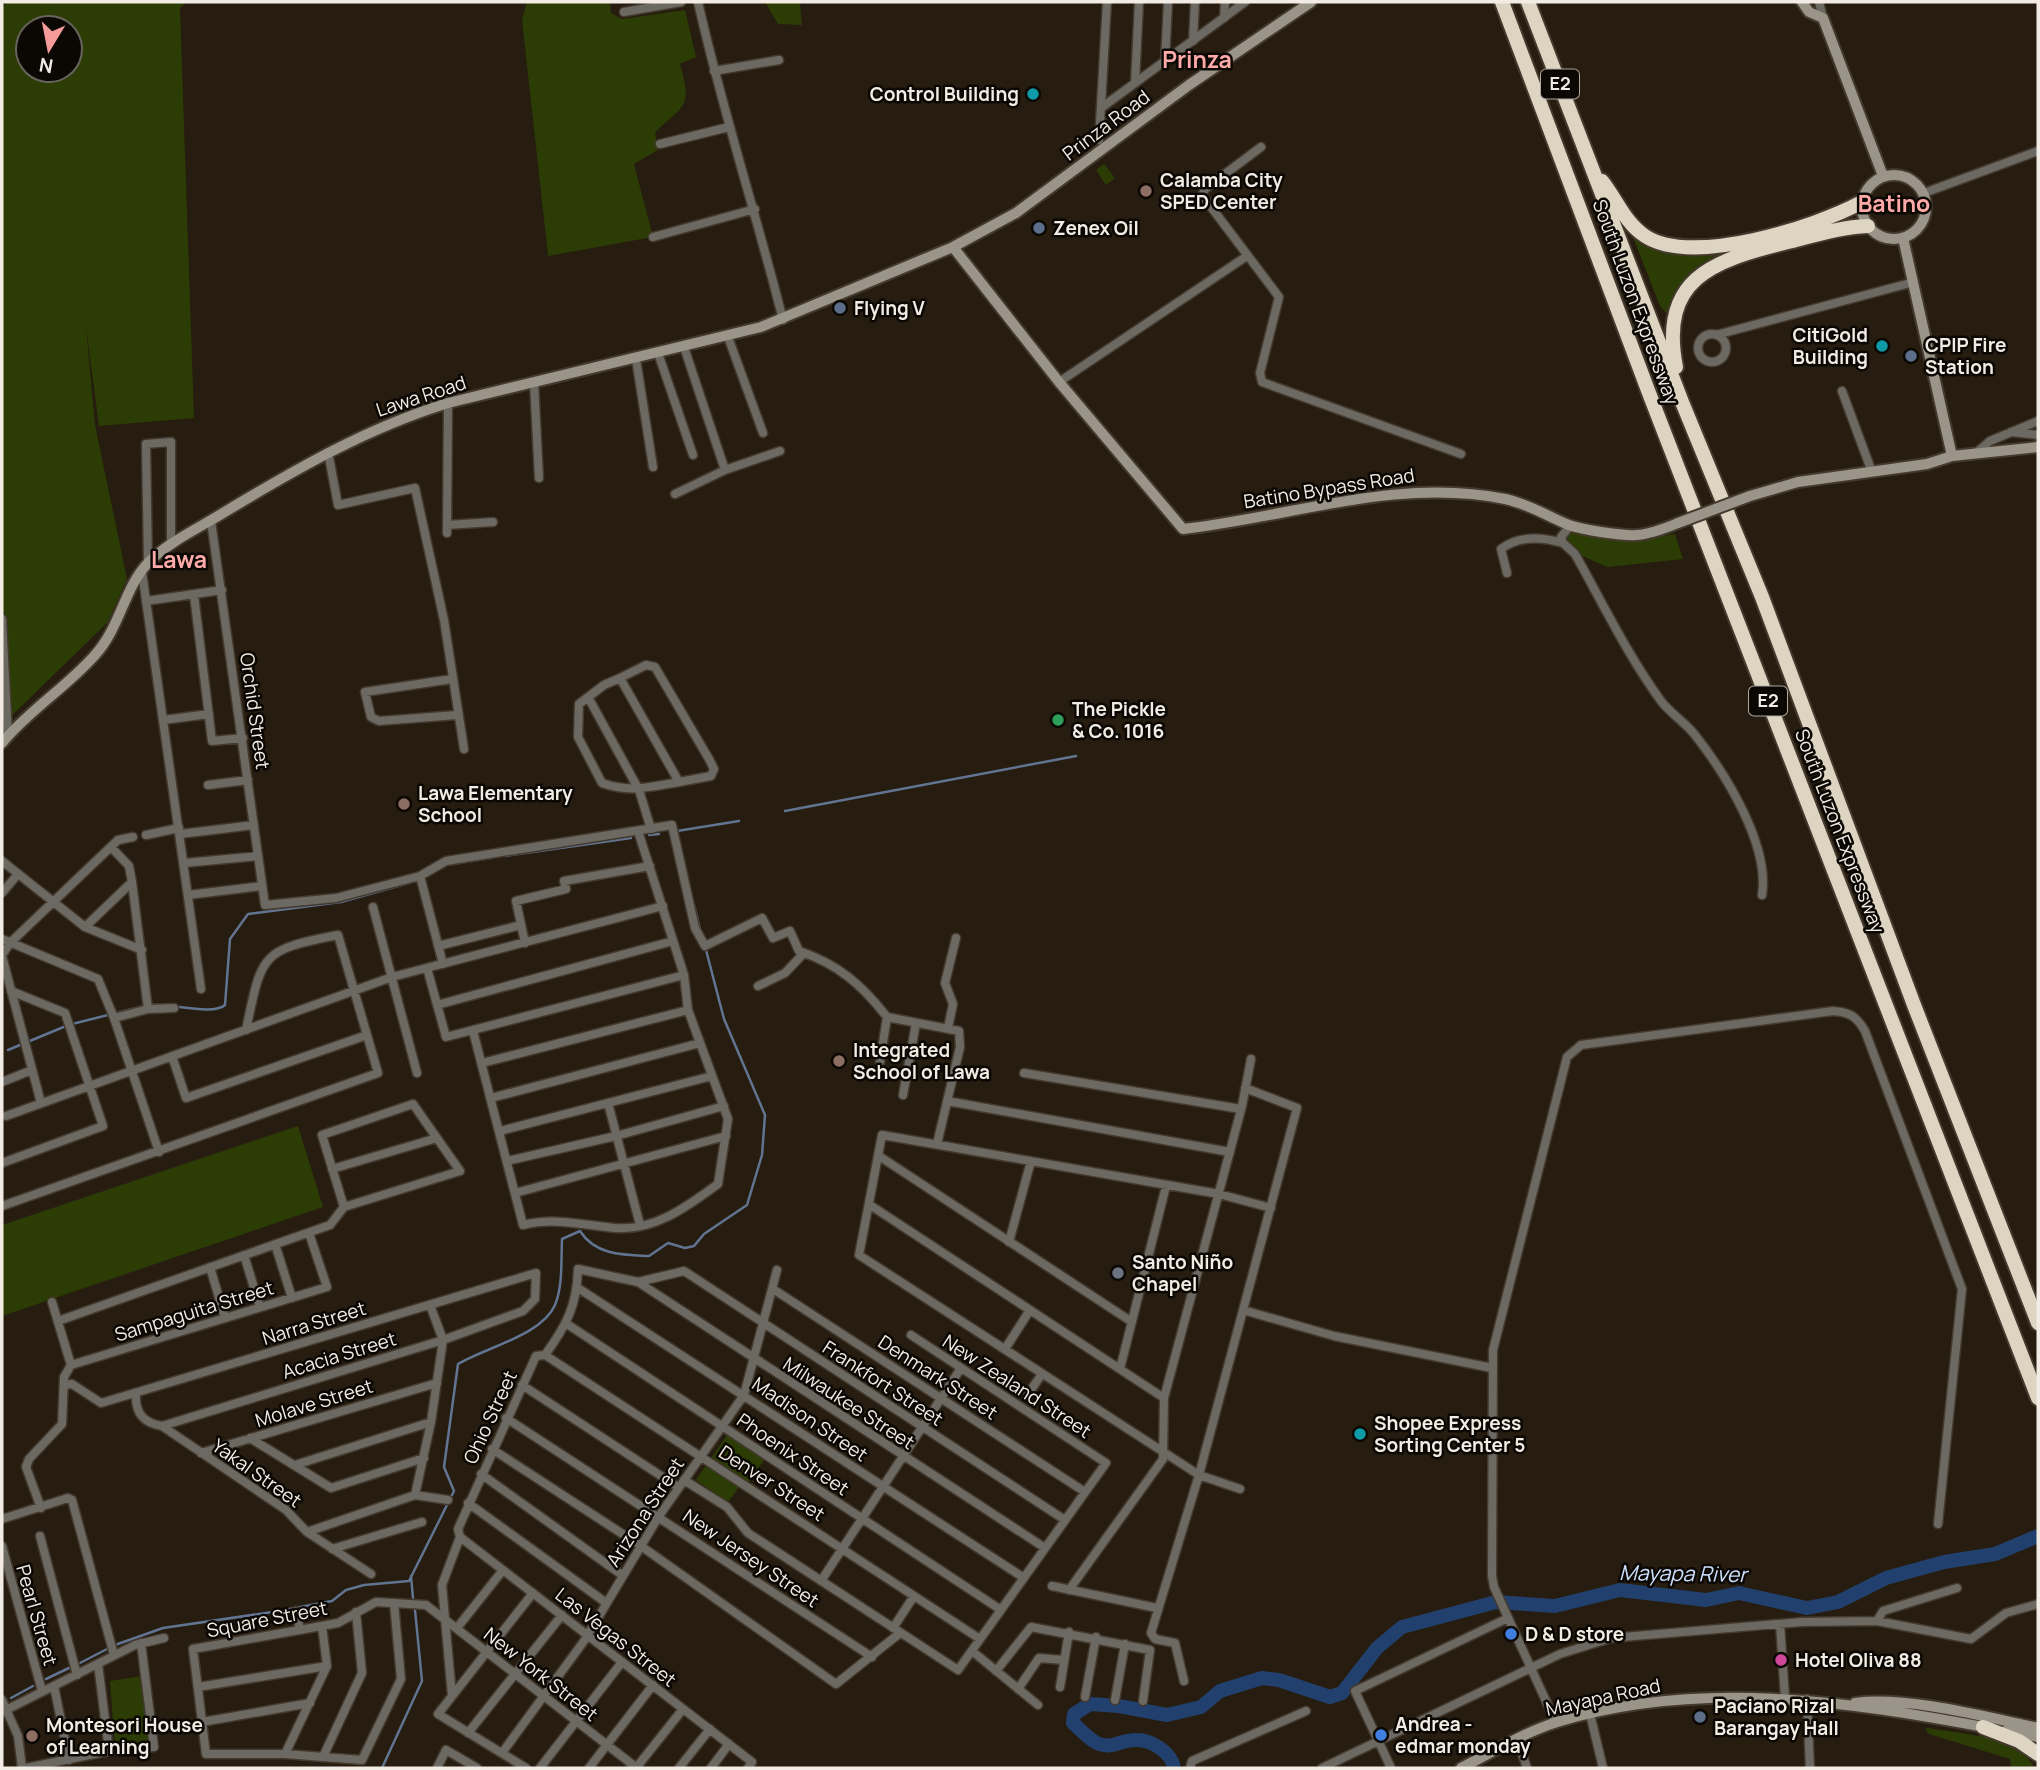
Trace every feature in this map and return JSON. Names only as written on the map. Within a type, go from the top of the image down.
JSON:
[{"type":"highway","name":"South Luzon Expressway","points":[[1502,2],[1649,393],[2038,1398]]},
{"type":"highway","name":"South Luzon Expressway","points":[[1528,2],[1682,402],[1762,597],[1914,1005],[2038,1323]]},
{"type":"highway","points":[[1591,166],[1631,225],[1646,237],[1678,248],[1719,247],[1752,239],[1839,214],[1862,202]]},
{"type":"highway","points":[[1682,402],[1672,346],[1673,321],[1681,296],[1693,280],[1710,267],[1747,252],[1842,227],[1868,226]]},
{"type":"highway","points":[[1983,1727],[2019,1741],[2038,1754]]},
{"type":"main road","name":"Prinza Road","points":[[953,247],[1009,218],[1189,85],[1311,2]]},
{"type":"main road","points":[[1802,2],[1808,12],[1823,18],[1883,176]]},
{"type":"main road","points":[[1902,175],[1911,179],[1924,193],[1927,207],[1924,220],[1915,232],[1903,238],[1883,237],[1868,226],[1862,202],[1869,186],[1883,176],[1902,175]]},
{"type":"main road","points":[[1903,238],[1952,456]]},
{"type":"main road","name":"Lawa Road","points":[[5,739],[94,657],[115,628],[145,567],[171,545],[328,452],[404,417],[448,403],[728,337],[783,320],[953,247]]},
{"type":"main road","name":"Batino Bypass Road","points":[[953,247],[1059,382],[1183,529],[1332,502],[1426,490],[1508,499],[1539,509],[1570,526],[1638,535],[1798,482],[1927,464],[1952,456],[2038,447]]},
{"type":"main road","name":"Mayapa Road","points":[[1466,1767],[1517,1738],[1556,1723],[1590,1714],[1675,1700],[1807,1699],[2038,1737]]},
{"type":"main road","name":"Mayapa Road","points":[[1846,1704],[1873,1702],[1936,1709],[2038,1728]]},
{"type":"street","points":[[624,12],[681,2]]},
{"type":"street","points":[[698,2],[714,71],[755,209],[783,320]]},
{"type":"street","points":[[1099,140],[1107,2]]},
{"type":"street","points":[[1135,83],[1139,2]]},
{"type":"street","points":[[1165,61],[1168,2]]},
{"type":"street","points":[[1193,41],[1195,2]]},
{"type":"street","points":[[1224,18],[1225,2]]},
{"type":"street","points":[[1101,108],[1245,2]]},
{"type":"street","points":[[1819,2],[1823,18]]},
{"type":"street","points":[[714,71],[779,60]]},
{"type":"street","points":[[660,144],[729,127]]},
{"type":"street","points":[[1261,147],[1202,195],[1279,297],[1260,373],[1262,382],[1461,454]]},
{"type":"street","points":[[1924,193],[2038,151]]},
{"type":"street","points":[[653,237],[755,209]]},
{"type":"street","points":[[1059,382],[1247,256]]},
{"type":"street","points":[[1716,335],[1914,282]]},
{"type":"street","points":[[728,337],[764,433]]},
{"type":"street","points":[[684,347],[714,446],[725,470]]},
{"type":"street","points":[[658,354],[693,456]]},
{"type":"street","points":[[636,359],[653,467]]},
{"type":"street","points":[[534,382],[539,478]]},
{"type":"street","points":[[1842,391],[1872,472]]},
{"type":"street","points":[[448,403],[447,529],[492,522]]},
{"type":"street","points":[[1976,453],[1990,441],[2038,421]]},
{"type":"street","points":[[2011,432],[2038,435]]},
{"type":"street","points":[[171,545],[171,442],[146,443],[146,601],[201,989]]},
{"type":"street","points":[[675,494],[725,470],[780,451]]},
{"type":"street","points":[[328,452],[338,505],[415,488],[444,620],[464,749]]},
{"type":"street","name":"Orchid Street","points":[[211,521],[265,905],[336,898],[420,876]]},
{"type":"street","points":[[1570,526],[1560,537],[1563,543],[1575,554],[1662,702],[1695,734],[1740,807],[1761,859],[1764,881],[1762,895]]},
{"type":"street","points":[[1507,573],[1501,549],[1514,540],[1550,539],[1563,543]]},
{"type":"street","points":[[146,601],[222,590]]},
{"type":"street","points":[[194,594],[212,741],[243,738]]},
{"type":"street","points":[[2,619],[5,739]]},
{"type":"street","points":[[646,665],[655,667],[714,769],[711,776],[639,790],[617,789],[602,783],[578,737],[579,704],[620,678],[646,665]]},
{"type":"street","points":[[620,678],[679,782]]},
{"type":"street","points":[[452,679],[365,692],[372,717],[379,721],[457,715]]},
{"type":"street","points":[[587,697],[639,790],[651,829]]},
{"type":"street","points":[[163,720],[209,714]]},
{"type":"street","points":[[208,785],[248,780]]},
{"type":"street","points":[[146,835],[254,825]]},
{"type":"street","points":[[443,964],[420,876],[446,861],[673,825],[695,928],[705,946],[762,918],[773,938],[790,931],[799,951],[833,964],[860,985],[887,1017],[959,1031],[960,1037],[937,1144]]},
{"type":"street","points":[[473,1031],[523,1224],[547,1219],[618,1228],[640,1225],[674,1216],[718,1184],[728,1119],[688,1010],[684,975],[638,831]]},
{"type":"street","points":[[41,1103],[2,955],[6,941],[118,840],[133,837]]},
{"type":"street","points":[[111,847],[129,866],[148,1010]]},
{"type":"street","points":[[184,863],[258,856]]},
{"type":"street","points":[[2,861],[85,927],[142,950]]},
{"type":"street","points":[[525,943],[516,901],[566,889],[564,881],[650,866]]},
{"type":"street","points":[[2,893],[18,874]]},
{"type":"street","points":[[85,927],[132,882]]},
{"type":"street","points":[[188,895],[262,886]]},
{"type":"street","points":[[6,1115],[391,977],[663,906]]},
{"type":"street","points":[[373,907],[417,1073]]},
{"type":"street","points":[[438,946],[521,925]]},
{"type":"street","points":[[2,1205],[378,1073],[338,934],[295,943],[271,955],[257,975],[246,1030]]},
{"type":"street","points":[[948,1028],[953,1004],[945,984],[956,938]]},
{"type":"street","points":[[6,941],[97,979],[114,1018],[159,1152]]},
{"type":"street","points":[[437,1005],[673,941]]},
{"type":"street","points":[[758,986],[785,973],[804,953]]},
{"type":"street","points":[[427,968],[446,1037],[684,975]]},
{"type":"street","points":[[2,1163],[103,1126],[65,1013],[11,992]]},
{"type":"street","points":[[114,1018],[148,1010],[174,1008]]},
{"type":"street","points":[[482,1063],[688,1010]]},
{"type":"street","points":[[1556,1723],[1498,1597],[1492,1576],[1492,1367],[1493,1350],[1567,1057],[1581,1045],[1749,1021],[1846,1012],[1858,1019],[1865,1031],[1962,1289],[1938,1524]]},
{"type":"street","points":[[880,1062],[887,1017]]},
{"type":"street","points":[[903,1096],[916,1023]]},
{"type":"street","points":[[172,1056],[186,1098],[367,1035]]},
{"type":"street","points":[[491,1098],[700,1043]]},
{"type":"street","points":[[1069,1590],[1160,1463],[1163,1453],[1164,1398],[1230,1152],[1251,1059]]},
{"type":"street","points":[[2,1082],[32,1070]]},
{"type":"street","points":[[1024,1073],[1241,1109]]},
{"type":"street","points":[[500,1131],[712,1076]]},
{"type":"street","points":[[1184,1681],[1175,1643],[1151,1636],[1157,1608],[1199,1475],[1297,1108],[1245,1088]]},
{"type":"street","points":[[947,1101],[1230,1152]]},
{"type":"street","points":[[608,1103],[640,1225]]},
{"type":"street","points":[[58,1321],[330,1225],[344,1207],[460,1171],[413,1104],[322,1135],[344,1207]]},
{"type":"street","points":[[507,1161],[616,1136],[723,1106]]},
{"type":"street","points":[[1240,1489],[1199,1475],[1163,1453],[859,1255],[882,1135],[1219,1194],[1271,1208]]},
{"type":"street","points":[[515,1193],[726,1136]]},
{"type":"street","points":[[332,1169],[437,1138]]},
{"type":"street","points":[[879,1156],[1132,1322]]},
{"type":"street","points":[[1009,1242],[1031,1161]]},
{"type":"street","points":[[1120,1369],[1166,1186]]},
{"type":"street","points":[[870,1205],[1164,1398]]},
{"type":"street","name":"Sampaguita Street","points":[[71,1365],[327,1287],[309,1233]]},
{"type":"street","points":[[275,1244],[292,1298]]},
{"type":"street","points":[[244,1255],[260,1307]]},
{"type":"street","points":[[210,1267],[225,1318]]},
{"type":"street","name":"Ohio Street","points":[[452,1696],[442,1585],[460,1538],[458,1529],[536,1356],[545,1355],[567,1324],[575,1305],[578,1269],[638,1282],[684,1271]]},
{"type":"street","name":"Arizona Street","points":[[502,1753],[587,1635],[659,1516],[744,1395],[777,1270]]},
{"type":"street","name":"Frankfort Street","points":[[684,1271],[1065,1520]]},
{"type":"street","name":"Narra Street","points":[[64,1385],[72,1384],[101,1403],[536,1273],[535,1299],[523,1311]]},
{"type":"street","name":"Milwaukee Street","points":[[638,1282],[1045,1548]]},
{"type":"street","name":"Madison Street","points":[[578,1288],[1024,1578]]},
{"type":"street","name":"Denmark Street","points":[[773,1289],[1086,1492]]},
{"type":"street","points":[[41,1508],[26,1467],[29,1459],[62,1424],[64,1377],[71,1365],[52,1302]]},
{"type":"street","points":[[415,1495],[431,1422],[443,1339],[430,1305]]},
{"type":"street","points":[[1005,1349],[1030,1310]]},
{"type":"street","points":[[1243,1310],[1334,1336],[1492,1367]]},
{"type":"street","name":"Acacia Street","points":[[162,1426],[443,1339],[523,1311]]},
{"type":"street","name":"Phoenix Street","points":[[567,1324],[1001,1609]]},
{"type":"street","name":"New Zealand Street","points":[[911,1335],[1106,1463],[1086,1492]]},
{"type":"street","name":"Denver Street","points":[[545,1355],[980,1639]]},
{"type":"street","points":[[821,1581],[961,1367]]},
{"type":"street","points":[[1028,1394],[1042,1374]]},
{"type":"street","name":"Molave Street","points":[[201,1453],[437,1383]]},
{"type":"street","points":[[522,1385],[681,1483],[727,1507],[748,1532],[958,1670],[1086,1492]]},
{"type":"street","name":"Yakal Street","points":[[136,1394],[139,1414],[146,1421],[162,1426],[297,1518],[307,1532],[371,1574]]},
{"type":"street","name":"New Jersey Street","points":[[506,1418],[872,1657]]},
{"type":"street","points":[[295,1465],[431,1422]]},
{"type":"street","points":[[250,1438],[331,1488],[424,1458]]},
{"type":"street","points":[[492,1449],[640,1546],[836,1684],[872,1657],[897,1630],[914,1596]]},
{"type":"street","points":[[481,1474],[622,1575]]},
{"type":"street","points":[[307,1532],[415,1495],[448,1500]]},
{"type":"street","points":[[2,1519],[68,1498],[72,1500],[114,1655]]},
{"type":"street","points":[[468,1503],[605,1602]]},
{"type":"street","points":[[332,1549],[422,1522]]},
{"type":"street","points":[[40,1536],[77,1675]]},
{"type":"street","name":"Las Vegas Street","points":[[460,1538],[710,1729],[750,1765]]},
{"type":"street","name":"Pearl Street","points":[[2,1546],[42,1691]]},
{"type":"street","points":[[457,1629],[503,1570]]},
{"type":"street","points":[[1052,1586],[1157,1608]]},
{"type":"street","points":[[1877,1621],[1883,1611],[1957,1588]]},
{"type":"street","points":[[526,1768],[438,1714],[533,1593]]},
{"type":"street","name":"Square Street","points":[[198,1687],[193,1649],[338,1623],[376,1602],[426,1605]]},
{"type":"street","points":[[327,1665],[198,1687],[206,1754],[285,1754],[362,1760],[399,1685],[394,1603]]},
{"type":"street","points":[[1322,1768],[1531,1667],[1576,1647],[1611,1638],[1780,1624],[1877,1621],[1971,1639],[2007,1613],[2038,1604]]},
{"type":"street","name":"New York Street","points":[[426,1605],[636,1768]]},
{"type":"street","points":[[296,1611],[300,1630]]},
{"type":"street","points":[[323,1757],[362,1673],[356,1612]]},
{"type":"street","points":[[1391,1768],[1355,1691],[1507,1614]]},
{"type":"street","points":[[468,1733],[562,1615]]},
{"type":"street","points":[[1780,1624],[1784,1698]]},
{"type":"street","points":[[285,1754],[327,1665],[322,1626]]},
{"type":"street","points":[[996,1671],[1027,1628],[1035,1626],[1096,1637],[1151,1651],[1143,1701]]},
{"type":"street","points":[[1060,1687],[1069,1632]]},
{"type":"street","points":[[1085,1697],[1096,1637]]},
{"type":"street","points":[[4,1711],[114,1655],[141,1643],[164,1638]]},
{"type":"street","points":[[2,1700],[4,1711],[18,1735],[24,1768],[109,1751],[154,1747],[141,1643]]},
{"type":"street","points":[[1115,1700],[1125,1644]]},
{"type":"street","points":[[972,1651],[1038,1705]]},
{"type":"street","points":[[1018,1689],[1039,1658],[1064,1660]]},
{"type":"street","points":[[540,1768],[622,1662]]},
{"type":"street","points":[[98,1664],[109,1751]]},
{"type":"street","points":[[589,1768],[653,1685]]},
{"type":"street","points":[[54,1686],[69,1760]]},
{"type":"street","points":[[1807,1699],[1810,1768]]},
{"type":"street","points":[[202,1722],[310,1703]]},
{"type":"street","points":[[636,1768],[683,1709]]},
{"type":"street","points":[[1190,1768],[1192,1761],[1306,1711]]},
{"type":"street","points":[[1590,1714],[1603,1768]]},
{"type":"street","points":[[679,1768],[710,1729]]},
{"type":"street","points":[[1517,1738],[1527,1768]]},
{"type":"street","points":[[711,1768],[729,1744]]},
{"type":"street","points":[[437,1768],[446,1750],[477,1768]]},
{"type":"green space","points":[[8,2],[187,2],[180,8],[194,418],[99,426],[86,327],[95,425],[127,579],[107,623],[2,725],[2,7]]},
{"type":"green space","points":[[527,2],[610,2],[611,13],[622,19],[685,10],[696,57],[680,64],[686,89],[684,104],[655,132],[658,150],[634,164],[653,237],[548,256],[522,20]]},
{"type":"green space","points":[[765,2],[800,2],[802,25],[778,24]]},
{"type":"green space","points":[[1104,164],[1115,178],[1106,185],[1096,170]]},
{"type":"green space","points":[[1631,232],[1650,247],[1713,253],[1718,256],[1699,266],[1686,279],[1668,315],[1660,306]]},
{"type":"green space","points":[[1566,523],[1634,541],[1675,534],[1683,559],[1607,567],[1554,543]]},
{"type":"green space","points":[[298,1126],[323,1207],[2,1316],[2,1225]]},
{"type":"green space","points":[[727,1435],[764,1460],[748,1483],[711,1458]]},
{"type":"green space","points":[[706,1465],[739,1487],[728,1502],[696,1480]]},
{"type":"green space","points":[[142,1676],[151,1743],[115,1748],[110,1681]]},
{"type":"green space","points":[[1925,1729],[2002,1742],[2027,1757],[2035,1768],[2011,1768],[2010,1759],[1929,1734]]},
{"type":"waterway","points":[[785,811],[1076,756]]},
{"type":"waterway","points":[[677,831],[739,821]]},
{"type":"waterway","points":[[649,835],[659,834]]},
{"type":"waterway","points":[[505,856],[631,838]]},
{"type":"waterway","points":[[445,865],[491,858]]},
{"type":"waterway","points":[[151,1005],[201,1009],[225,1005],[230,939],[248,914],[341,902],[409,883]]},
{"type":"waterway","points":[[694,905],[701,933]]},
{"type":"waterway","points":[[115,1645],[163,1628],[332,1601],[346,1590],[364,1585],[409,1581],[454,1491],[444,1467],[458,1364],[526,1332],[548,1315],[555,1305],[559,1290],[562,1239],[580,1231],[593,1245],[610,1252],[649,1256],[668,1243],[685,1248],[694,1246],[704,1234],[747,1205],[762,1155],[765,1115],[724,1019],[706,950]]},
{"type":"waterway","points":[[72,1024],[144,1006]]},
{"type":"waterway","points":[[8,1050],[66,1026]]},
{"type":"waterway","name":"Mayapa River","points":[[1174,1768],[1169,1757],[1149,1742],[1132,1740],[1109,1745],[1095,1742],[1073,1723],[1074,1714],[1090,1704],[1119,1706],[1167,1715],[1201,1707],[1220,1691],[1262,1678],[1279,1680],[1330,1697],[1342,1693],[1377,1648],[1402,1627],[1496,1602],[1555,1606],[1620,1590],[1706,1600],[1739,1593],[1807,1608],[1838,1602],[1886,1578],[1944,1562],[1995,1554],[2038,1536]]},
{"type":"waterway","points":[[411,1576],[413,1598]]},
{"type":"waterway","points":[[382,1768],[422,1681],[415,1610]]},
{"type":"waterway","points":[[78,1664],[109,1648]]},
{"type":"waterway","points":[[46,1679],[69,1668]]},
{"type":"waterway","points":[[11,1698],[33,1686]]},
{"type":"place","name":"Control Building","points":[[1033,94]]},
{"type":"place","name":"Calamba City SPED Center","points":[[1146,191]]},
{"type":"place","name":"Zenex Oil","points":[[1039,228]]},
{"type":"place","name":"Flying V","points":[[840,308]]},
{"type":"place","name":"CitiGold Building","points":[[1882,346]]},
{"type":"place","name":"CPIP Fire Station","points":[[1911,356]]},
{"type":"place","name":"The Pickle & Co. 1016","points":[[1058,720]]},
{"type":"place","name":"Lawa Elementary School","points":[[404,804]]},
{"type":"place","name":"Integrated School of Lawa","points":[[839,1061]]},
{"type":"place","name":"Santo Niño Chapel","points":[[1118,1273]]},
{"type":"place","name":"Shopee Express Sorting Center 5","points":[[1360,1434]]},
{"type":"place","name":"D & D store","points":[[1511,1634]]},
{"type":"place","name":"Hotel Oliva 88","points":[[1781,1660]]},
{"type":"place","name":"Paciano Rizal Barangay Hall","points":[[1700,1717]]},
{"type":"place","name":"Andrea - edmar monday","points":[[1381,1735]]},
{"type":"place","name":"Montesori House of Learning","points":[[32,1736]]},
{"type":"district","name":"Prinza","points":[[1197,60]]},
{"type":"district","name":"Batino","points":[[1894,204]]},
{"type":"district","name":"Lawa","points":[[179,560]]}]
